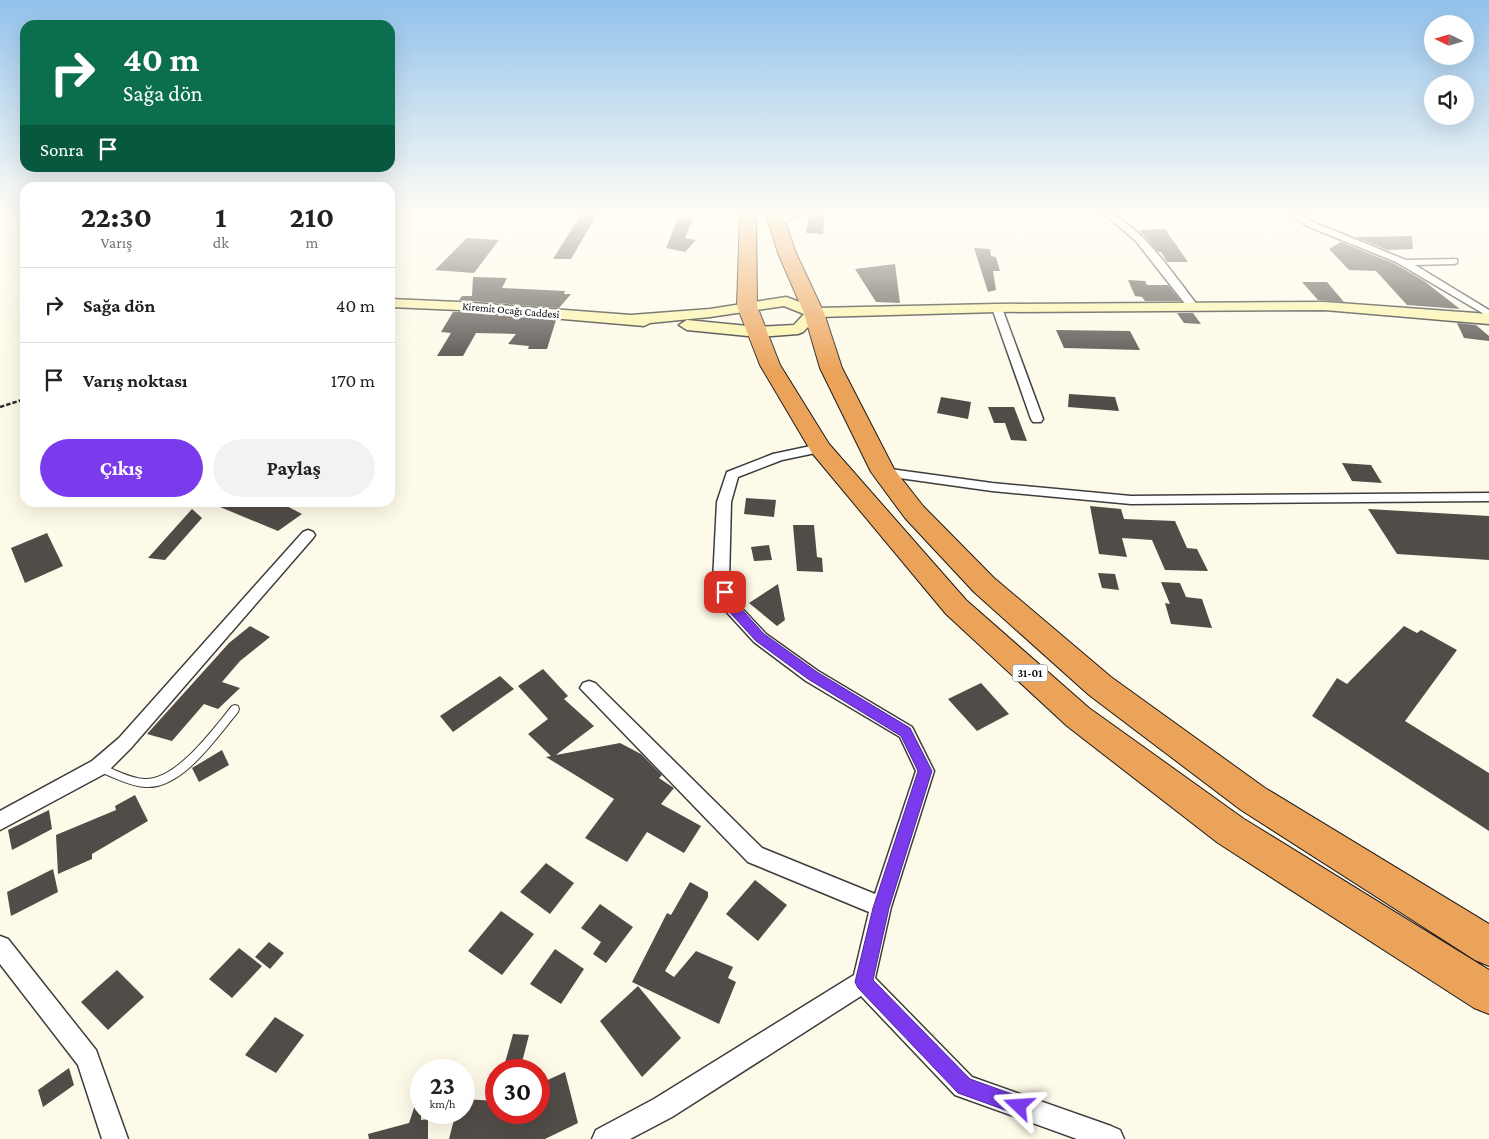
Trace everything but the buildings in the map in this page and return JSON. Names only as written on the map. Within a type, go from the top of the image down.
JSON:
[{"type":"highway","name":"31-01","points":[[750,267],[752,319],[770,366],[820,448],[956,607],[1078,717],[1231,831],[1489,993]]},
{"type":"highway","name":"31-01","points":[[793,267],[814,313],[831,368],[883,472],[914,512],[984,585],[1100,686],[1253,799],[1489,946]]},
{"type":"street","points":[[1161,267],[1194,308]]},
{"type":"street","points":[[1411,267],[1489,314]]},
{"type":"street","points":[[631,320],[752,319],[786,301],[814,313],[997,308],[1325,306],[1489,319]]},
{"type":"street","name":"Kiremit Ocağı Caddesi","points":[[395,303],[459,306],[631,320]]},
{"type":"street","points":[[997,308],[1037,419]]},
{"type":"street","points":[[631,320],[710,313],[752,319],[798,329],[814,313]]},
{"type":"street","points":[[605,1139],[663,1108],[864,982],[881,908],[925,771],[906,732],[812,676],[760,638],[728,603],[721,581],[724,502],[732,475],[778,457],[820,448]]},
{"type":"street","points":[[883,472],[992,488],[1131,500],[1489,497]]},
{"type":"street","points":[[0,821],[99,767],[124,743],[308,535]]},
{"type":"street","points":[[589,688],[755,855],[881,908]]},
{"type":"street","points":[[0,947],[88,1058],[115,1139]]},
{"type":"street","points":[[864,982],[964,1086],[1111,1139]]},
{"type":"lane","points":[[99,767],[145,784],[166,779],[183,767],[235,709]]},
{"type":"path","points":[[0,407],[20,401]]},
{"type":"route","points":[[725,592],[728,603],[760,638],[812,676],[906,732],[925,771],[881,908],[864,982],[964,1086],[1019,1106]]}]
